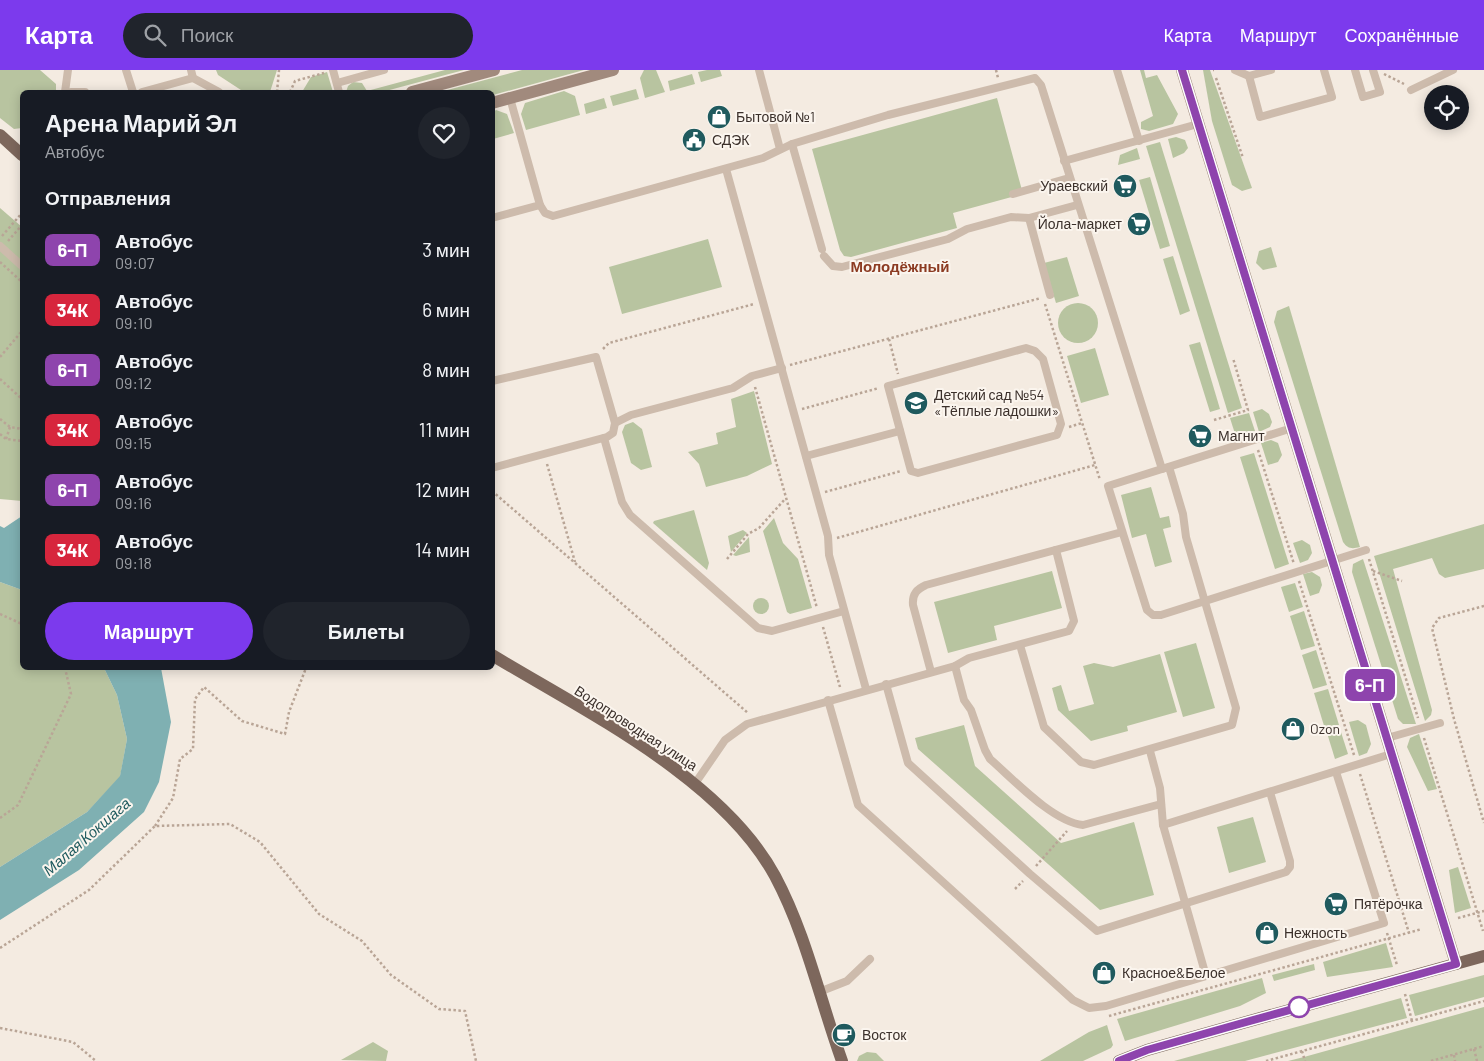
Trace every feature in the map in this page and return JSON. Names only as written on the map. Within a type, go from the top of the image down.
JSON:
[{"type":"main road","points":[[419,90],[494,70]]},
{"type":"main road","points":[[495,102],[613,70]]},
{"type":"main road","points":[[1182,70],[1456,964]]},
{"type":"main road","points":[[0,135],[20,151]]},
{"type":"main road","name":"Водопроводная улица","points":[[495,658],[656,756],[727,813],[752,842],[775,875],[794,916],[842,1061]]},
{"type":"main road","points":[[1119,1061],[1147,1050],[1484,956]]},
{"type":"lane","points":[[65,90],[68,70]]},
{"type":"lane","points":[[126,70],[132,90]]},
{"type":"lane","points":[[190,70],[193,78],[214,90]]},
{"type":"lane","points":[[333,70],[339,90]]},
{"type":"lane","points":[[337,83],[384,70]]},
{"type":"lane","points":[[760,70],[780,148]]},
{"type":"lane","points":[[1117,70],[1139,140]]},
{"type":"lane","points":[[1234,70],[1249,76],[1271,70]]},
{"type":"lane","points":[[1249,76],[1260,117],[1332,97],[1324,70]]},
{"type":"lane","points":[[1355,70],[1363,97],[1380,92],[1373,70]]},
{"type":"lane","points":[[1411,90],[1453,70]]},
{"type":"lane","points":[[149,90],[193,78]]},
{"type":"lane","points":[[510,98],[540,205],[545,213],[553,216],[763,158],[780,148],[888,116],[1032,78],[1038,80],[1077,205],[1165,468],[1183,514],[1186,537],[1236,708],[1235,720],[1232,726],[1150,751],[1094,765],[1081,762],[1044,727],[1020,645]]},
{"type":"lane","points":[[1064,161],[1198,124]]},
{"type":"lane","points":[[792,144],[823,253],[833,266],[842,267],[948,239],[967,229],[1011,217],[1029,218],[1077,205]]},
{"type":"lane","points":[[726,169],[794,411],[828,540],[829,555],[866,689]]},
{"type":"lane","points":[[1013,194],[1069,178]]},
{"type":"lane","points":[[495,217],[540,205]]},
{"type":"lane","points":[[1029,218],[1050,296]]},
{"type":"lane","points":[[1,247],[20,264]]},
{"type":"lane","points":[[1026,348],[1031,349],[1043,359],[1060,424],[1060,432],[1053,437],[913,473],[910,469],[888,386],[901,382],[1026,348]]},
{"type":"lane","points":[[495,380],[596,357],[615,423],[613,433],[604,438],[495,467]]},
{"type":"lane","points":[[615,423],[631,415],[733,388],[752,376],[782,368]]},
{"type":"lane","points":[[1292,428],[1108,486],[1143,602],[1150,612],[1161,615],[1366,550]]},
{"type":"lane","points":[[806,456],[900,431]]},
{"type":"lane","points":[[604,438],[622,502],[630,515],[758,628],[772,631],[844,611]]},
{"type":"lane","points":[[931,672],[913,605],[914,595],[917,591],[926,585],[1122,532]]},
{"type":"lane","points":[[694,785],[725,740],[742,726],[866,689],[955,666],[969,658],[1064,633],[1072,627],[1072,616],[1056,550]]},
{"type":"lane","points":[[955,666],[964,700],[971,710],[985,750],[990,758],[1057,816],[1073,824],[1092,823],[1161,804]]},
{"type":"lane","points":[[886,684],[908,763],[1030,874],[1097,931],[1186,905],[1218,892],[1282,873],[1289,869],[1290,861],[1270,792]]},
{"type":"lane","points":[[828,700],[858,805],[1073,1000],[1080,1005],[1096,1009],[1384,923],[1336,772]]},
{"type":"lane","points":[[1387,738],[1440,723]]},
{"type":"lane","points":[[1150,751],[1160,788],[1163,825],[1206,976]]},
{"type":"lane","points":[[1163,825],[1391,754]]},
{"type":"lane","points":[[819,992],[847,982],[870,959]]},
{"type":"path","points":[[277,90],[279,70]]},
{"type":"path","points":[[291,90],[295,81],[333,70]]},
{"type":"path","points":[[1382,73],[1397,78],[1411,90]]},
{"type":"path","points":[[1216,78],[1243,158]]},
{"type":"path","points":[[0,238],[20,216]]},
{"type":"path","points":[[12,225],[18,230]]},
{"type":"path","points":[[1,247],[20,228]]},
{"type":"path","points":[[782,368],[1044,297],[1101,483],[1108,486]]},
{"type":"path","points":[[596,357],[609,343],[763,302]]},
{"type":"path","points":[[0,357],[20,333]]},
{"type":"path","points":[[889,339],[901,382]]},
{"type":"path","points":[[1214,420],[1248,410],[1233,358]]},
{"type":"path","points":[[752,376],[842,696]]},
{"type":"path","points":[[0,379],[20,397]]},
{"type":"path","points":[[794,411],[888,386]]},
{"type":"path","points":[[0,419],[10,427],[20,429]]},
{"type":"path","points":[[6,439],[10,427]]},
{"type":"path","points":[[0,434],[6,439],[20,441]]},
{"type":"path","points":[[1254,440],[1358,765],[1409,933]]},
{"type":"path","points":[[544,455],[575,563]]},
{"type":"path","points":[[828,540],[1095,465]]},
{"type":"path","points":[[816,494],[910,469]]},
{"type":"path","points":[[495,494],[755,721]]},
{"type":"path","points":[[727,559],[748,534],[759,528],[785,498]]},
{"type":"path","points":[[1373,571],[1402,581]]},
{"type":"path","points":[[1484,606],[1439,618],[1432,628],[1454,719],[1484,823]]},
{"type":"path","points":[[0,614],[20,623]]},
{"type":"path","points":[[0,818],[18,805],[71,694],[65,670]]},
{"type":"path","points":[[0,947],[89,890],[155,826],[173,798],[180,759],[193,749],[195,699],[204,687],[242,721],[285,734],[289,712],[305,670]]},
{"type":"path","points":[[155,826],[230,824],[260,842],[319,914],[362,941],[391,974],[439,1009],[465,1011],[476,1061]]},
{"type":"path","points":[[1030,874],[1073,824]]},
{"type":"path","points":[[1458,918],[1484,911]]},
{"type":"path","points":[[1478,913],[1483,931]]},
{"type":"path","points":[[1384,923],[1397,966]]},
{"type":"path","points":[[1110,1018],[1422,929]]},
{"type":"path","points":[[1405,994],[1412,1021]]},
{"type":"path","points":[[1266,1061],[1484,1001]]},
{"type":"path","points":[[0,1028],[73,1042],[96,1061]]},
{"type":"path","points":[[1431,1061],[1484,1046]]},
{"type":"path","points":[[1474,1049],[1477,1061]]},
{"type":"path","points":[[1302,1051],[1305,1061]]},
{"type":"path","points":[[1454,1055],[1456,1061]]},
{"type":"green space","points":[[0,70],[40,70],[56,84],[56,90],[20,90],[20,128],[14,129],[0,118]]},
{"type":"green space","points":[[216,70],[277,70],[271,90],[241,90],[218,75]]},
{"type":"green space","points":[[445,70],[464,70],[389,90],[371,90]]},
{"type":"green space","points":[[522,70],[584,70],[495,94],[495,90],[447,90]]},
{"type":"green space","points":[[644,70],[656,70],[665,92],[645,98],[640,78]]},
{"type":"green space","points":[[720,70],[722,76],[701,82],[698,72]]},
{"type":"green space","points":[[1140,70],[1144,70],[1146,78],[1157,75],[1178,114],[1173,124],[1149,131],[1141,129],[1141,122],[1153,116]]},
{"type":"green space","points":[[1203,70],[1210,70],[1252,188],[1242,191],[1232,185],[1212,121]]},
{"type":"green space","points":[[327,72],[332,90],[303,90],[311,77]]},
{"type":"green space","points":[[692,74],[695,84],[670,91],[668,81]]},
{"type":"green space","points":[[353,82],[362,83],[366,90],[347,90]]},
{"type":"green space","points":[[636,89],[639,99],[613,106],[610,96]]},
{"type":"green space","points":[[564,91],[575,96],[580,115],[526,130],[521,114],[525,103]]},
{"type":"green space","points":[[604,98],[607,108],[586,114],[584,104]]},
{"type":"green space","points":[[997,98],[1023,194],[953,213],[957,228],[851,257],[844,256],[840,250],[812,149]]},
{"type":"green space","points":[[495,111],[507,114],[514,133],[495,138]]},
{"type":"green space","points":[[1176,137],[1185,140],[1188,148],[1184,153],[1173,158],[1168,139]]},
{"type":"green space","points":[[1160,142],[1242,408],[1228,413],[1146,146]]},
{"type":"green space","points":[[1137,148],[1140,159],[1118,165],[1120,155]]},
{"type":"green space","points":[[1150,177],[1170,246],[1160,249],[1139,180]]},
{"type":"green space","points":[[0,208],[20,225],[20,501],[0,499]]},
{"type":"green space","points":[[708,239],[722,287],[622,314],[609,267]]},
{"type":"green space","points":[[1271,247],[1277,267],[1263,270],[1256,263],[1259,251]]},
{"type":"green space","points":[[1173,256],[1190,311],[1180,315],[1163,259]]},
{"type":"green space","points":[[1067,257],[1079,296],[1056,303],[1044,263]]},
{"type":"green space","points":[[1082,303],[1089,306],[1095,312],[1098,323],[1097,331],[1089,340],[1082,343],[1074,343],[1067,340],[1059,331],[1058,319],[1061,312],[1070,304]]},
{"type":"green space","points":[[1289,306],[1360,547],[1350,548],[1343,542],[1274,322],[1277,311]]},
{"type":"green space","points":[[1200,342],[1220,409],[1210,412],[1189,345]]},
{"type":"green space","points":[[1095,348],[1109,395],[1081,403],[1067,356]]},
{"type":"green space","points":[[754,391],[772,464],[747,476],[706,487],[699,464],[688,452],[718,444],[716,433],[736,427],[731,399]]},
{"type":"green space","points":[[1262,409],[1269,414],[1272,422],[1270,427],[1259,432],[1253,412]]},
{"type":"green space","points":[[1249,413],[1255,431],[1236,437],[1230,418]]},
{"type":"green space","points":[[633,422],[642,429],[652,467],[641,470],[631,463],[622,432],[625,425]]},
{"type":"green space","points":[[1271,440],[1278,443],[1282,455],[1278,462],[1268,465],[1261,443]]},
{"type":"green space","points":[[1254,453],[1289,564],[1275,569],[1240,457]]},
{"type":"green space","points":[[1151,487],[1160,518],[1169,516],[1171,527],[1163,529],[1172,562],[1155,567],[1146,534],[1132,538],[1121,495]]},
{"type":"green space","points":[[694,510],[709,563],[707,570],[653,523],[654,521]]},
{"type":"green space","points":[[774,518],[783,543],[798,559],[812,608],[790,614],[787,612],[763,531]]},
{"type":"green space","points":[[1484,524],[1484,569],[1445,578],[1439,574],[1432,558],[1393,569],[1432,710],[1431,715],[1425,721],[1374,556]]},
{"type":"green space","points":[[743,530],[747,533],[731,552],[728,536]]},
{"type":"green space","points":[[749,537],[750,552],[736,556],[733,555]]},
{"type":"green space","points":[[1302,540],[1310,545],[1312,553],[1308,560],[1300,563],[1293,543]]},
{"type":"green space","points":[[1363,559],[1416,724],[1403,724],[1398,719],[1352,572],[1353,564]]},
{"type":"green space","points":[[1052,571],[1062,608],[994,626],[997,640],[948,653],[934,602]]},
{"type":"green space","points":[[1312,572],[1320,577],[1322,585],[1319,593],[1310,596],[1303,574]]},
{"type":"green space","points":[[0,582],[20,589],[20,670],[105,670],[117,695],[127,739],[120,777],[87,812],[0,867]]},
{"type":"green space","points":[[1295,583],[1303,607],[1289,612],[1281,587]]},
{"type":"green space","points":[[758,598],[764,598],[769,603],[767,612],[758,614],[753,609],[753,603]]},
{"type":"green space","points":[[1304,611],[1315,646],[1301,650],[1290,616]]},
{"type":"green space","points":[[1196,643],[1215,708],[1183,717],[1164,652]]},
{"type":"green space","points":[[1316,650],[1327,685],[1313,689],[1302,655]]},
{"type":"green space","points":[[1160,654],[1177,712],[1127,726],[1128,731],[1091,741],[1058,710],[1052,688],[1061,685],[1069,711],[1094,704],[1083,666],[1094,663],[1113,667]]},
{"type":"green space","points":[[1328,689],[1339,725],[1325,729],[1314,693]]},
{"type":"green space","points":[[1358,720],[1366,725],[1371,744],[1367,753],[1359,756],[1349,722]]},
{"type":"green space","points":[[964,725],[975,766],[1061,843],[1134,822],[1154,895],[1100,910],[918,749],[915,738]]},
{"type":"green space","points":[[1340,729],[1348,754],[1335,759],[1327,733]]},
{"type":"green space","points":[[1419,734],[1437,789],[1428,791],[1407,747],[1410,738]]},
{"type":"green space","points":[[1253,817],[1266,862],[1229,873],[1217,827]]},
{"type":"green space","points":[[1458,867],[1471,908],[1455,913],[1449,870]]},
{"type":"green space","points":[[1386,943],[1393,967],[1327,977],[1323,962]]},
{"type":"green space","points":[[1314,964],[1315,970],[1274,981],[1272,975]]},
{"type":"green space","points":[[1484,975],[1484,997],[1415,1016],[1409,995]]},
{"type":"green space","points":[[1262,978],[1266,993],[1240,1006],[1125,1041],[1117,1019]]},
{"type":"green space","points":[[1401,998],[1407,1018],[1245,1061],[1174,1061]]},
{"type":"green space","points":[[1484,1007],[1484,1061],[1288,1061],[1304,1057]]},
{"type":"green space","points":[[1107,1025],[1113,1045],[1111,1048],[1083,1061],[1040,1061],[1089,1032]]},
{"type":"green space","points":[[373,1042],[388,1051],[386,1061],[341,1060]]},
{"type":"green space","points":[[867,1052],[876,1053],[884,1061],[857,1061],[859,1056]]},
{"type":"water","points":[[20,517],[20,589],[0,582],[0,526],[4,528]]},
{"type":"water","name":"Малая Кокшага","points":[[105,670],[161,670],[171,722],[159,782],[144,812],[79,870],[0,920],[0,867],[87,812],[120,776],[127,739],[117,695]]},
{"type":"bus line","name":"6-П","points":[[1119,1061],[1147,1050],[1456,964],[1182,70]]},
{"type":"place","name":"Бытовой №1","points":[[719,117]]},
{"type":"place","name":"СДЭК","points":[[694,140]]},
{"type":"place","name":"Ураевский","points":[[1125,186]]},
{"type":"place","name":"Йола-маркет","points":[[1139,224]]},
{"type":"place","name":"Детский сад №54 «Тёплые ладошки»","points":[[916,403]]},
{"type":"place","name":"Магнит","points":[[1200,436]]},
{"type":"place","name":"Ozon","points":[[1293,729]]},
{"type":"place","name":"Пятёрочка","points":[[1336,904]]},
{"type":"place","name":"Нежность","points":[[1267,933]]},
{"type":"place","name":"Красное&Белое","points":[[1104,973]]},
{"type":"place","name":"Восток","points":[[844,1035]]},
{"type":"district","name":"Молодёжный","points":[[900,267]]}]
